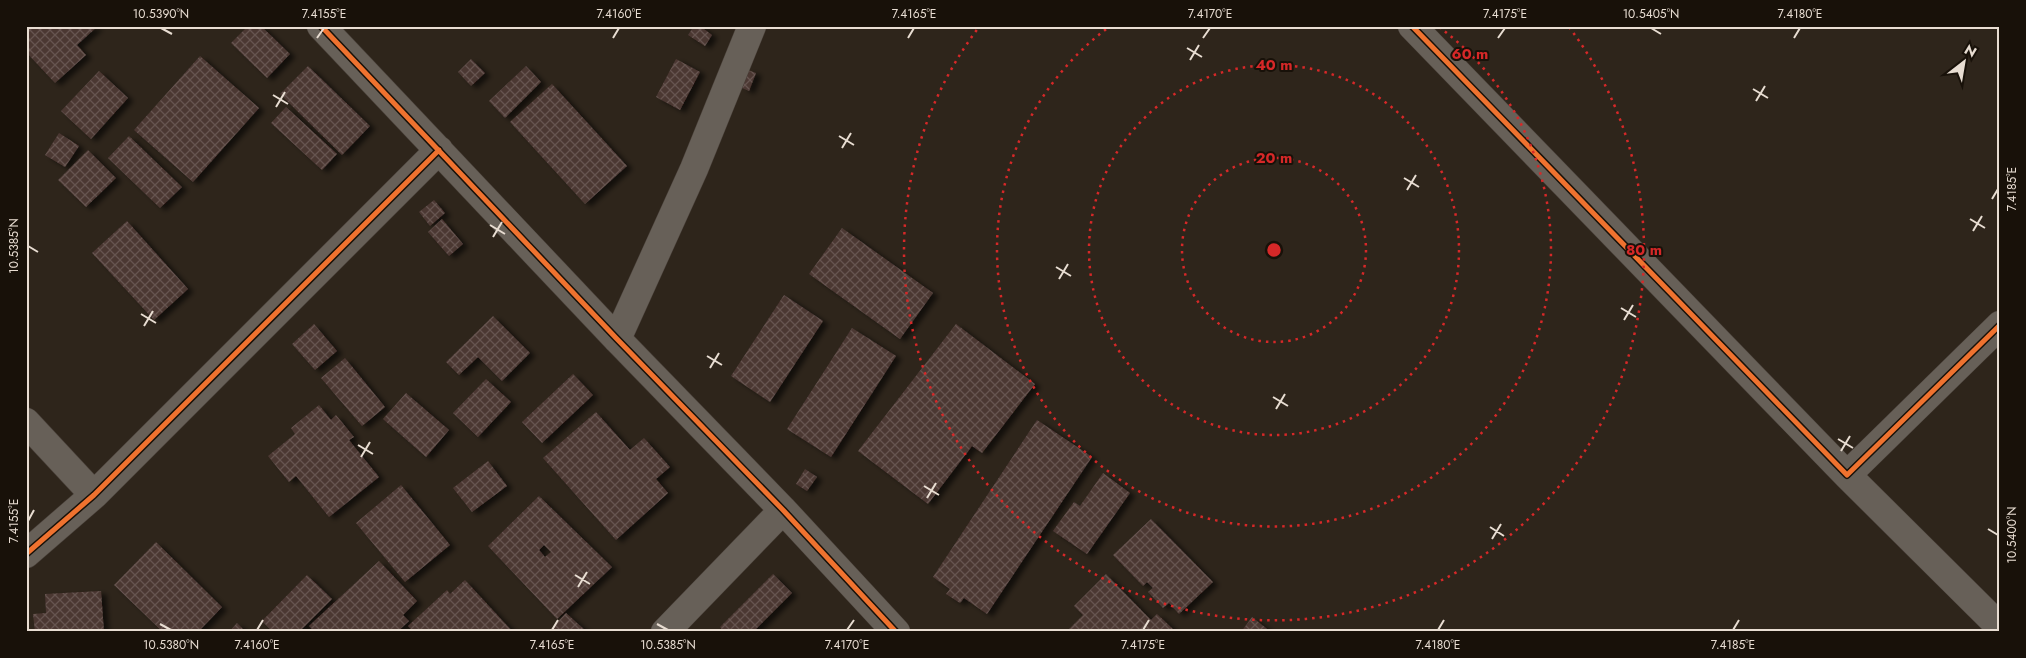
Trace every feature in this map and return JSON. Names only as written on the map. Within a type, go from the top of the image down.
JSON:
[{"type":"street","points":[[321,26],[617,339],[783,510],[896,632]]},
{"type":"street","points":[[617,339],[694,169],[752,26]]},
{"type":"street","points":[[1412,26],[1847,475],[2000,627]]},
{"type":"street","points":[[26,554],[94,495],[439,150]]},
{"type":"street","points":[[1847,475],[2000,325]]},
{"type":"street","points":[[26,422],[94,495]]},
{"type":"street","points":[[665,632],[783,510]]},
{"type":"building","points":[[26,26],[98,26],[77,45],[86,55],[55,83],[26,52]]},
{"type":"building","points":[[248,26],[261,26],[290,54],[267,78],[231,43]]},
{"type":"building","points":[[694,26],[700,26],[712,35],[705,46],[688,35]]},
{"type":"building","points":[[200,56],[259,108],[193,182],[134,130]]},
{"type":"building","points":[[471,59],[485,73],[471,86],[458,72]]},
{"type":"building","points":[[676,59],[700,72],[680,110],[656,97]]},
{"type":"building","points":[[308,66],[370,126],[342,155],[280,94]]},
{"type":"building","points":[[526,66],[541,82],[505,118],[489,101]]},
{"type":"building","points":[[748,70],[756,73],[749,91],[742,88]]},
{"type":"building","points":[[99,71],[128,98],[91,139],[61,111]]},
{"type":"building","points":[[552,84],[627,166],[585,204],[510,122]]},
{"type":"building","points":[[286,107],[337,154],[322,170],[271,123]]},
{"type":"building","points":[[59,133],[79,146],[65,167],[45,155]]},
{"type":"building","points":[[129,136],[182,187],[160,208],[108,158]]},
{"type":"building","points":[[88,150],[116,178],[86,207],[58,180]]},
{"type":"building","points":[[434,200],[445,213],[430,226],[419,212]]},
{"type":"building","points":[[442,219],[463,244],[449,256],[428,232]]},
{"type":"building","points":[[127,221],[188,289],[154,320],[92,253]]},
{"type":"building","points":[[842,228],[933,293],[900,339],[809,274]]},
{"type":"building","points":[[784,295],[823,321],[770,402],[731,376]]},
{"type":"building","points":[[493,316],[530,353],[502,381],[478,357],[459,375],[446,362]]},
{"type":"building","points":[[314,324],[337,351],[315,370],[292,344]]},
{"type":"building","points":[[956,324],[1035,384],[982,453],[972,446],[928,504],[858,451]]},
{"type":"building","points":[[852,328],[896,356],[831,457],[787,429]]},
{"type":"building","points":[[345,358],[385,407],[362,426],[321,378]]},
{"type":"building","points":[[573,374],[593,395],[542,443],[522,422]]},
{"type":"building","points":[[486,379],[511,402],[478,437],[453,413]]},
{"type":"building","points":[[406,393],[449,430],[426,457],[383,419]]},
{"type":"building","points":[[319,405],[331,420],[336,415],[354,437],[349,440],[379,477],[329,517],[296,476],[289,482],[268,456],[295,434],[291,428]]},
{"type":"building","points":[[596,412],[630,450],[644,438],[670,467],[656,479],[668,493],[616,540],[543,458]]},
{"type":"building","points":[[1037,420],[1092,457],[987,614],[964,598],[960,603],[946,594],[950,589],[933,577]]},
{"type":"building","points":[[488,461],[507,486],[472,512],[453,488]]},
{"type":"building","points":[[805,469],[817,477],[807,491],[796,484]]},
{"type":"building","points":[[1103,473],[1130,493],[1087,554],[1053,531],[1074,502],[1080,506]]},
{"type":"building","points":[[401,485],[450,545],[405,582],[356,523]]},
{"type":"building","points":[[539,496],[612,567],[557,619],[488,546]],"holes":[[[544,545],[551,552],[545,557],[539,550]]]},
{"type":"building","points":[[1151,519],[1213,582],[1179,614],[1169,603],[1163,608],[1148,592],[1153,588],[1147,582],[1143,586],[1113,555]]},
{"type":"building","points":[[156,542],[222,607],[198,632],[163,632],[114,585]]},
{"type":"building","points":[[379,561],[417,601],[403,615],[409,621],[397,632],[315,632],[309,626]]},
{"type":"building","points":[[773,574],[792,593],[753,632],[724,632],[720,627]]},
{"type":"building","points":[[1106,574],[1151,620],[1157,614],[1175,631],[1066,632],[1083,615],[1074,606]]},
{"type":"building","points":[[307,575],[332,599],[299,632],[273,632],[262,621]]},
{"type":"building","points":[[465,580],[513,632],[414,632],[408,626],[447,590],[450,594]]},
{"type":"building","points":[[101,591],[104,632],[35,632],[33,614],[46,613],[45,594]]},
{"type":"building","points":[[566,613],[587,632],[554,632],[551,629]]},
{"type":"building","points":[[1252,617],[1271,632],[1241,632]]},
{"type":"building","points":[[237,623],[246,632],[229,632]]},
{"type":"cycle path","points":[[321,26],[617,339],[783,510],[896,632]]},
{"type":"cycle path","points":[[1412,26],[1847,475],[2000,325]]},
{"type":"cycle path","points":[[26,554],[94,495],[439,150]]}]
